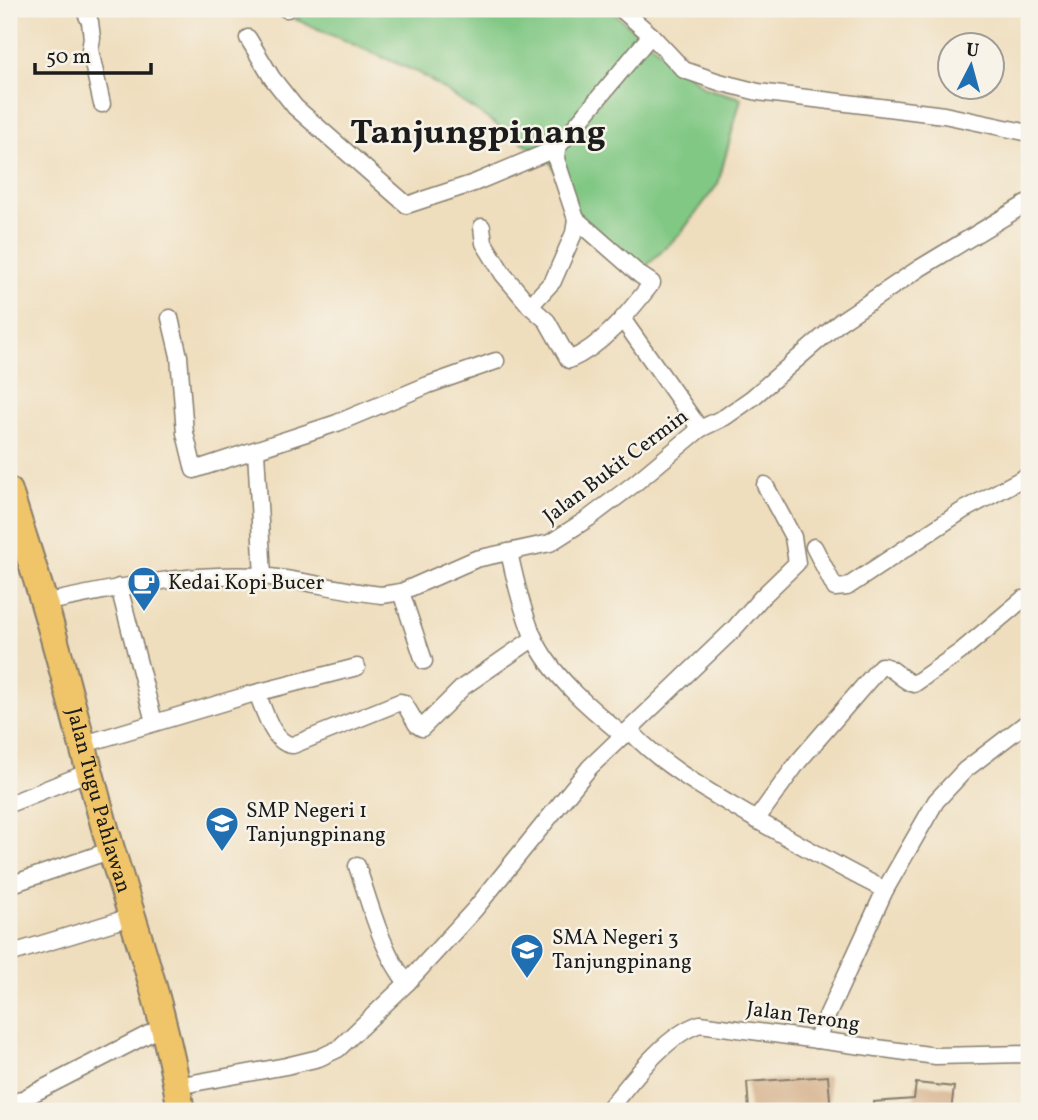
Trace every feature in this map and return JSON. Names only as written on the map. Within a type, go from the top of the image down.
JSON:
[{"type":"main road","name":"Jalan Tugu Pahlawan","points":[[9,491],[17,552],[44,603],[81,745],[134,916],[164,1026],[179,1098]]},
{"type":"street","points":[[84,9],[90,22],[90,50],[102,104]]},
{"type":"street","points":[[621,9],[651,35],[684,70],[719,82],[758,92],[944,115],[1029,133]]},
{"type":"street","points":[[248,38],[272,78],[295,107],[407,205],[474,183],[557,148],[651,35]]},
{"type":"street","points":[[530,306],[553,281],[574,233],[576,219],[556,159],[557,148]]},
{"type":"street","name":"Jalan Bukit Cermin","points":[[44,603],[119,587],[212,575],[262,576],[382,595],[401,592],[476,559],[550,543],[589,518],[700,429],[725,417],[752,398],[841,321],[920,268],[1029,202]]},
{"type":"street","points":[[482,227],[484,243],[503,274],[530,306],[547,321],[569,360],[583,354],[623,320],[652,282],[640,275],[576,219]]},
{"type":"street","points":[[170,318],[179,356],[185,433],[194,470],[337,423],[496,361]]},
{"type":"street","points":[[623,320],[700,429]]},
{"type":"street","points":[[256,451],[262,576]]},
{"type":"street","points":[[814,547],[835,588],[847,587],[962,510],[1029,475]]},
{"type":"street","points":[[179,1098],[319,1058],[338,1049],[407,984],[509,869],[529,840],[590,767],[797,563],[793,537],[765,485]]},
{"type":"street","points":[[509,552],[534,638],[568,686],[588,707],[658,758],[757,820],[845,871],[885,890]]},
{"type":"street","points":[[119,587],[154,722]]},
{"type":"street","points":[[401,592],[424,661]]},
{"type":"street","points":[[757,820],[798,762],[881,666],[886,666],[907,682],[914,684],[960,652],[1023,598]]},
{"type":"street","points":[[257,693],[279,740],[287,745],[293,746],[400,702],[404,703],[417,725],[422,728],[463,687],[534,638]]},
{"type":"street","points":[[81,745],[154,722],[357,667]]},
{"type":"street","points":[[816,1040],[885,890],[936,801],[951,783],[1029,721]]},
{"type":"street","points":[[9,804],[89,772]]},
{"type":"street","points":[[9,886],[112,850]]},
{"type":"street","points":[[357,866],[385,947],[407,984]]},
{"type":"street","points":[[9,954],[134,916]]},
{"type":"street","name":"Jalan Terong","points":[[607,1111],[653,1059],[691,1027],[700,1024],[936,1056],[1029,1054]]},
{"type":"street","points":[[9,1106],[164,1026]]},
{"type":"green space","points":[[309,9],[609,9],[705,88],[741,98],[718,184],[680,234],[640,272],[576,219],[552,164],[419,73],[295,19]]},
{"type":"building","points":[[828,1076],[831,1111],[818,1111],[818,1105],[749,1111],[747,1082]]},
{"type":"building","points":[[916,1083],[954,1087],[951,1111],[873,1111],[873,1102],[914,1099]]},
{"type":"place","name":"Kedai Kopi Bucer","points":[[144,613]]},
{"type":"place","name":"SMP Negeri 1 Tanjungpinang","points":[[222,853]]},
{"type":"place","name":"SMA Negeri 3 Tanjungpinang","points":[[527,980]]},
{"type":"district","name":"Tanjungpinang","points":[[478,134]]}]
